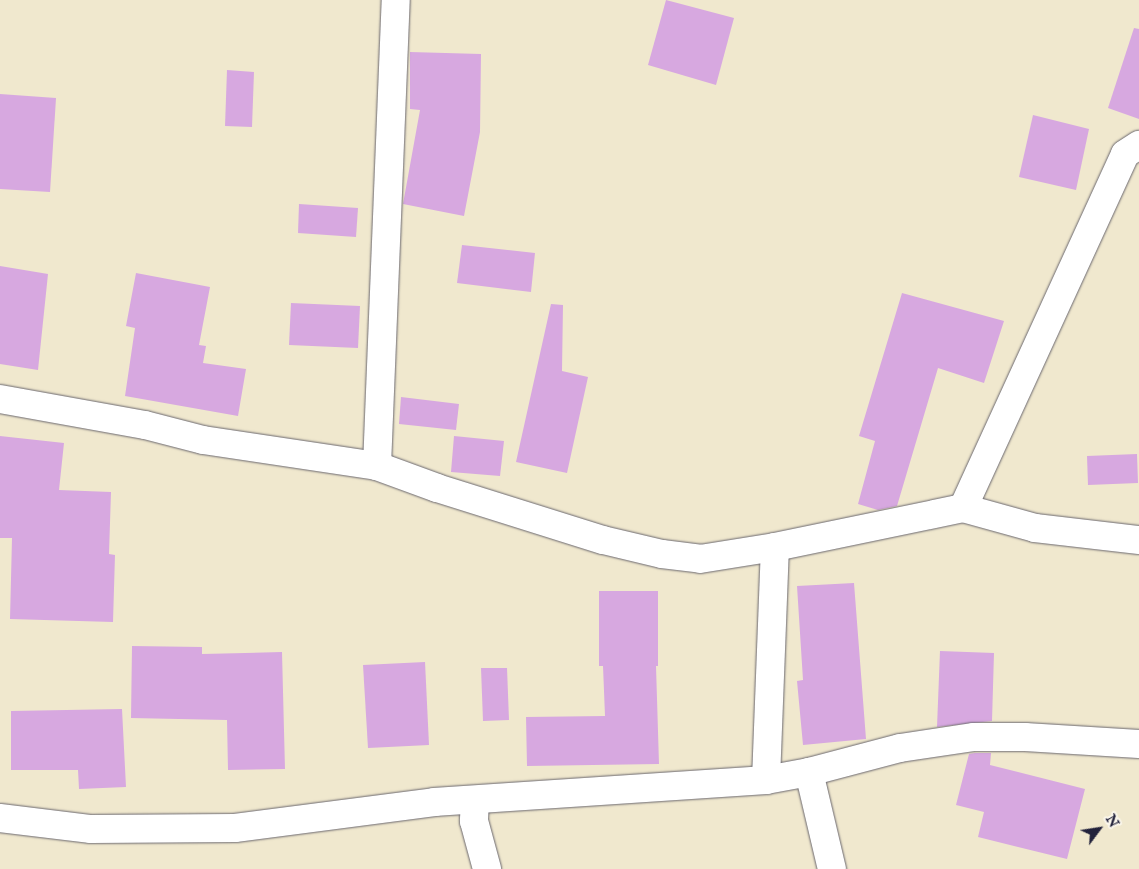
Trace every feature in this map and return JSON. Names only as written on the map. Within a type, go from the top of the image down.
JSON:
[{"type":"street","points":[[377,466],[396,0]]},
{"type":"street","points":[[963,508],[1125,154],[1139,145]]},
{"type":"street","points":[[0,399],[146,425],[203,440],[377,466],[437,488],[603,540],[662,554],[700,559],[776,547],[963,508],[1035,528],[1139,540]]},
{"type":"street","points":[[766,780],[776,547]]},
{"type":"street","points":[[0,818],[91,829],[235,828],[475,800],[766,780],[809,772],[900,748],[974,737],[1025,736],[1139,744]]},
{"type":"street","points":[[809,772],[832,869]]},
{"type":"street","points":[[475,800],[474,821],[487,869]]},
{"type":"building","points":[[666,0],[734,18],[716,85],[648,65]]},
{"type":"building","points":[[1134,28],[1139,29],[1139,119],[1108,108]]},
{"type":"building","points":[[410,52],[481,54],[480,132],[464,216],[403,204],[420,110],[410,109]]},
{"type":"building","points":[[227,70],[254,72],[252,127],[225,126]]},
{"type":"building","points":[[0,94],[56,98],[50,192],[0,189]]},
{"type":"building","points":[[1033,115],[1089,129],[1076,190],[1019,177]]},
{"type":"building","points":[[299,204],[358,208],[356,237],[298,233]]},
{"type":"building","points":[[462,245],[535,253],[531,292],[457,283]]},
{"type":"building","points":[[0,266],[48,274],[38,370],[0,364]]},
{"type":"building","points":[[136,273],[210,287],[199,345],[206,346],[203,363],[246,369],[238,416],[125,396],[135,328],[126,326]]},
{"type":"building","points":[[902,293],[1004,321],[984,383],[938,368],[897,506],[878,510],[858,504],[875,441],[859,436]]},
{"type":"building","points":[[291,303],[360,306],[358,348],[289,345]]},
{"type":"building","points":[[551,304],[563,305],[562,371],[588,377],[567,473],[516,462]]},
{"type":"building","points":[[401,397],[459,404],[456,430],[399,424]]},
{"type":"building","points":[[0,436],[64,443],[59,490],[111,492],[109,554],[115,555],[113,622],[10,619],[12,538],[0,538]]},
{"type":"building","points":[[454,436],[504,441],[500,476],[451,472]]},
{"type":"building","points":[[1137,454],[1138,483],[1088,485],[1087,456]]},
{"type":"building","points":[[854,583],[866,739],[803,745],[797,681],[803,680],[797,586]]},
{"type":"building","points":[[599,591],[658,591],[658,666],[656,666],[659,764],[527,766],[526,717],[605,716],[603,666],[599,666]]},
{"type":"building","points":[[132,646],[202,647],[202,654],[282,652],[285,769],[228,770],[227,720],[131,718]]},
{"type":"building","points":[[940,651],[994,653],[992,721],[937,727]]},
{"type":"building","points":[[425,662],[429,745],[368,748],[363,665]]},
{"type":"building","points":[[481,668],[507,668],[509,720],[483,721]]},
{"type":"building","points":[[122,709],[126,787],[79,789],[78,770],[11,770],[11,711]]},
{"type":"building","points":[[991,753],[990,765],[1085,789],[1067,859],[978,837],[984,812],[956,805],[969,754]]}]
